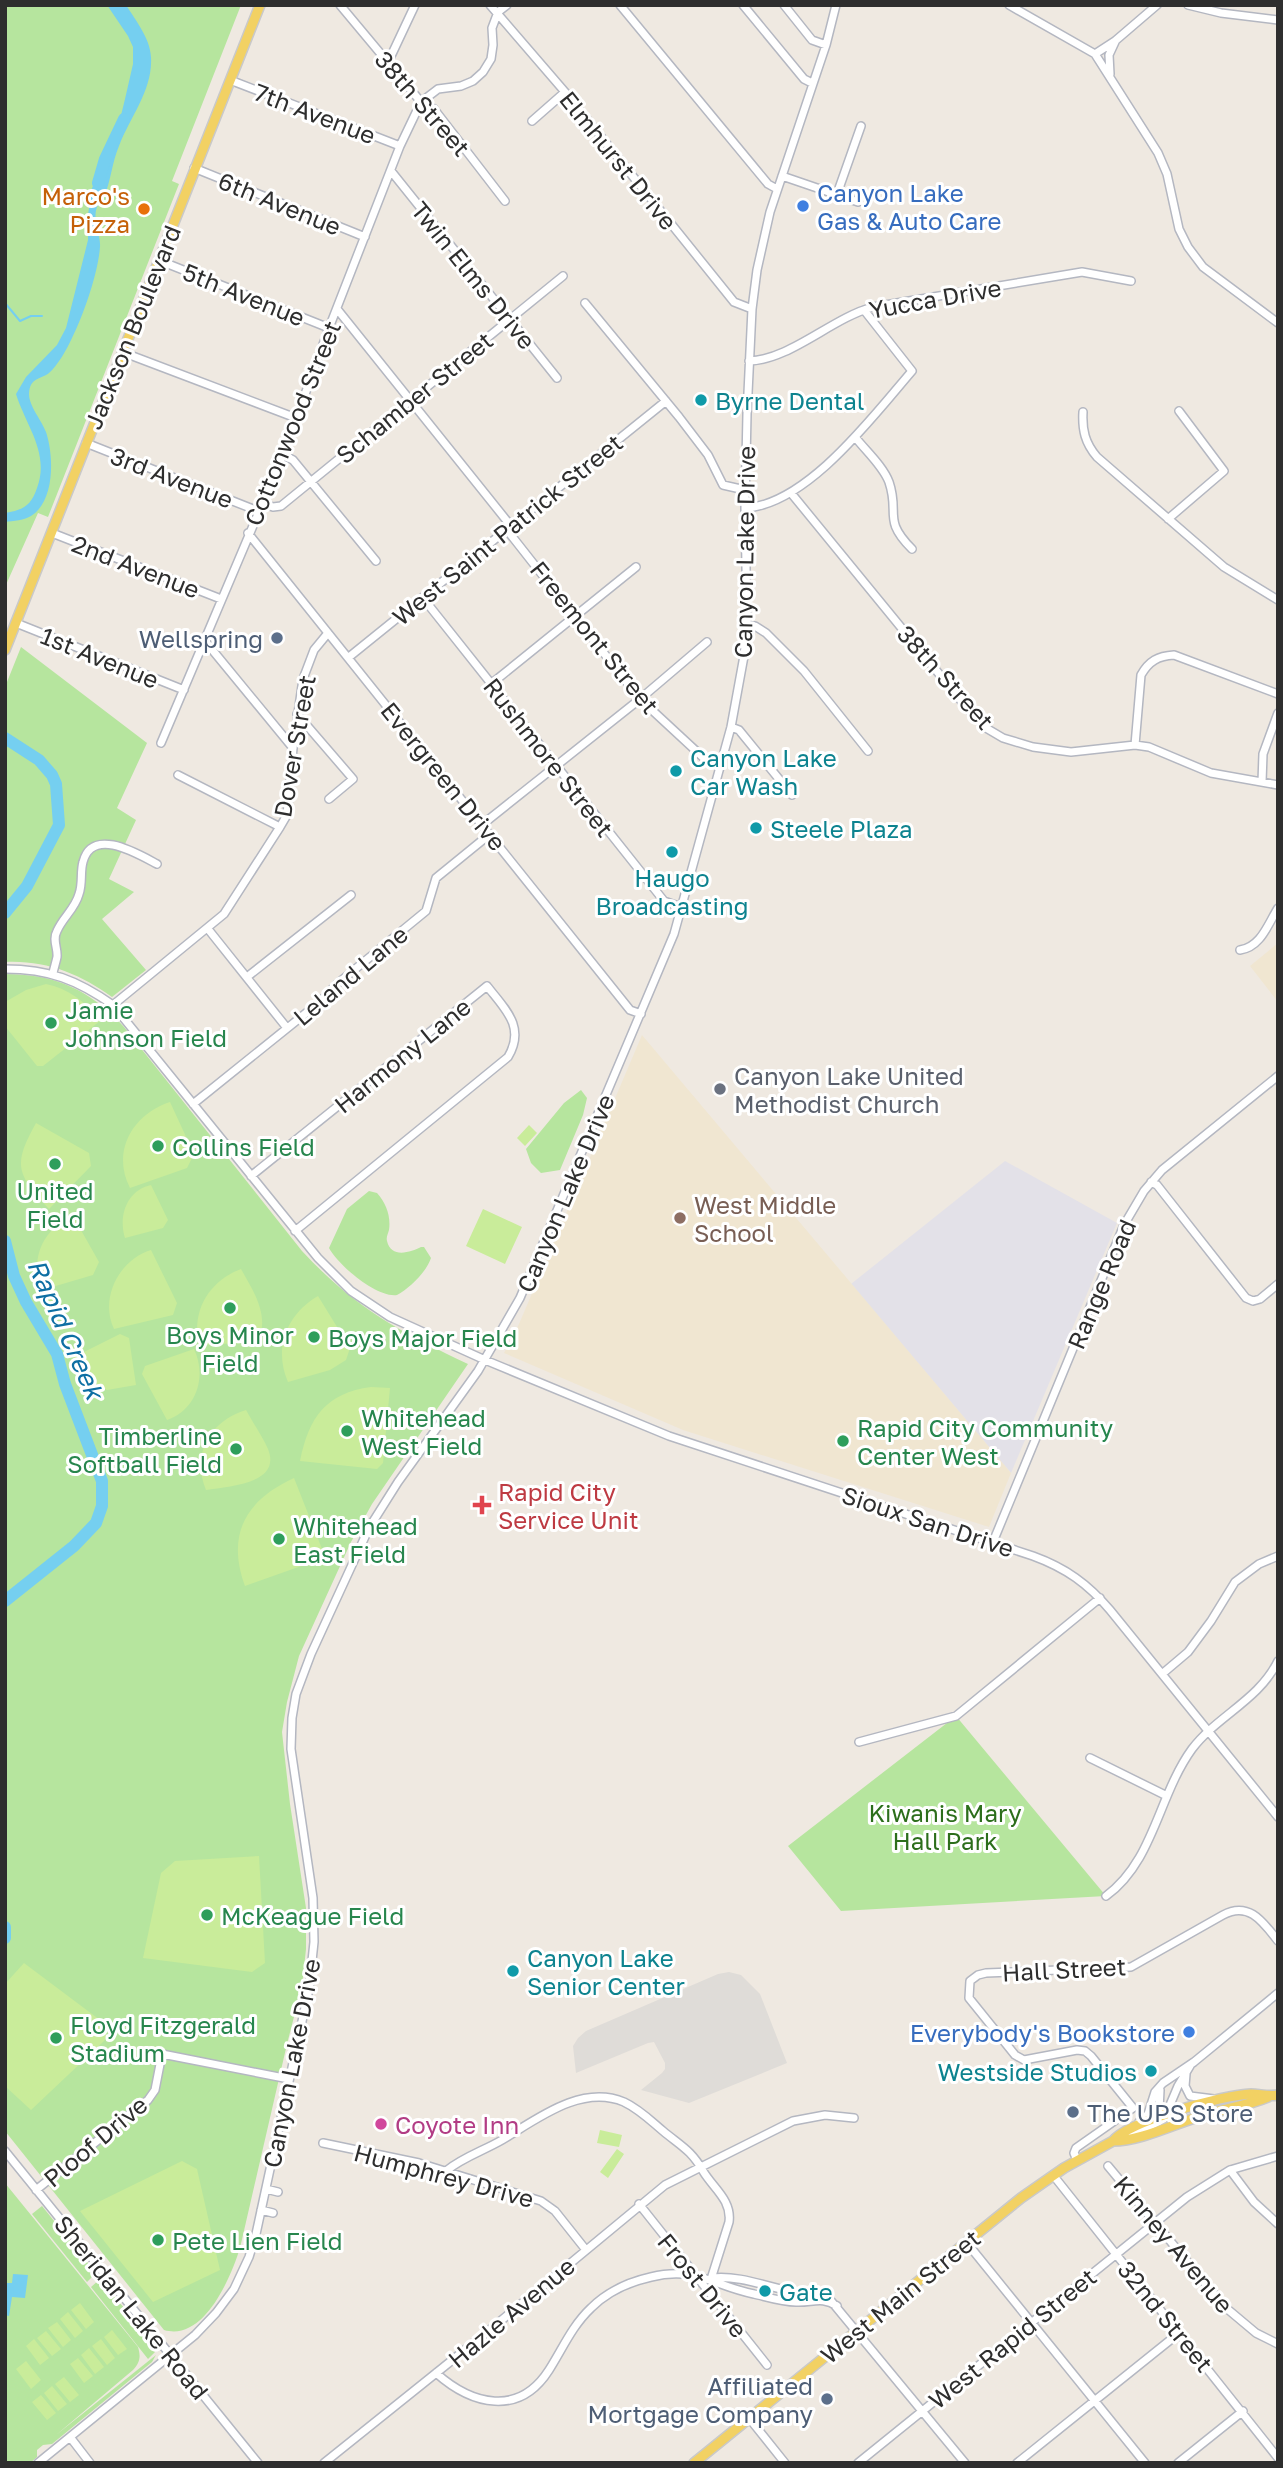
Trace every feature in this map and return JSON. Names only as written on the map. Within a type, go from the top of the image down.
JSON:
[{"type":"main road","name":"Jackson Boulevard","points":[[5,650],[260,5]]},
{"type":"main road","points":[[1130,2129],[1222,2099],[1251,2094],[1274,2096]]},
{"type":"main road","points":[[1117,2141],[1274,2096]]},
{"type":"main road","name":"West Main Street","points":[[694,2463],[1021,2198],[1077,2160],[1117,2141],[1119,2134],[1130,2129]]},
{"type":"street","name":"38th Street","points":[[340,5],[421,102],[434,109],[505,201]]},
{"type":"street","points":[[385,61],[391,56],[415,5]]},
{"type":"street","name":"Elmhurst Drive","points":[[490,5],[565,92],[734,302],[752,309]]},
{"type":"street","points":[[421,102],[438,89],[461,86],[473,81],[483,72],[491,59],[492,28],[498,12],[507,5]]},
{"type":"street","points":[[620,5],[768,184],[777,189]]},
{"type":"street","points":[[743,5],[804,79],[812,83]]},
{"type":"street","points":[[784,5],[812,40],[826,45]]},
{"type":"street","name":"Canyon Lake Drive","points":[[38,2463],[203,2328],[229,2297],[249,2257],[309,1989],[314,1938],[311,1888],[291,1758],[291,1730],[296,1694],[311,1654],[369,1528],[398,1482],[485,1360],[528,1282],[674,933],[731,727],[742,669],[747,626],[745,490],[749,361],[752,309],[762,245],[777,189],[826,45],[836,5]]},
{"type":"street","points":[[1009,5],[1095,54],[1158,153],[1167,174],[1179,229],[1188,247],[1203,267],[1278,323]]},
{"type":"street","points":[[1095,54],[1115,41],[1157,5]]},
{"type":"street","points":[[1188,5],[1221,13],[1278,20]]},
{"type":"street","points":[[1115,41],[1109,65],[1116,88]]},
{"type":"street","name":"7th Avenue","points":[[230,80],[400,146]]},
{"type":"street","points":[[532,121],[565,92]]},
{"type":"street","name":"Cottonwood Street","points":[[161,743],[283,455],[400,146],[421,102]]},
{"type":"street","points":[[836,194],[861,126]]},
{"type":"street","name":"6th Avenue","points":[[194,168],[365,237]]},
{"type":"street","name":"Twin Elms Drive","points":[[391,171],[557,378]]},
{"type":"street","points":[[782,176],[858,202]]},
{"type":"street","name":"5th Avenue","points":[[158,260],[329,328]]},
{"type":"street","name":"Yucca Drive","points":[[749,361],[771,358],[864,310],[1082,272],[1131,281]]},
{"type":"street","name":"Schamber Street","points":[[260,507],[281,506],[563,275]]},
{"type":"street","points":[[585,303],[708,455],[723,485],[745,490]]},
{"type":"street","name":"Freemont Street","points":[[337,309],[640,699],[708,762],[719,765]]},
{"type":"street","points":[[745,508],[754,508],[791,493],[837,456],[912,371],[864,310]]},
{"type":"street","points":[[122,352],[296,418]]},
{"type":"street","name":"West Saint Patrick Street","points":[[349,657],[666,401]]},
{"type":"street","points":[[1168,519],[1224,471],[1178,411]]},
{"type":"street","points":[[1083,412],[1082,429],[1090,449],[1107,467],[1224,567],[1278,600]]},
{"type":"street","points":[[855,437],[887,478],[892,492],[892,519],[900,537],[912,549]]},
{"type":"street","name":"3rd Avenue","points":[[86,443],[260,507]]},
{"type":"street","points":[[283,455],[293,460],[376,561]]},
{"type":"street","name":"38th Street","points":[[791,493],[986,728],[1003,738],[1050,750],[1071,752],[1135,745],[1162,751],[1211,773],[1278,785]]},
{"type":"street","name":"2nd Avenue","points":[[52,533],[221,599]]},
{"type":"street","name":"Evergreen Drive","points":[[248,533],[630,1010],[641,1014]]},
{"type":"street","points":[[491,684],[636,567]]},
{"type":"street","name":"Rushmore Street","points":[[423,598],[664,901],[681,907]]},
{"type":"street","name":"1st Avenue","points":[[16,623],[184,690]]},
{"type":"street","points":[[747,626],[755,626],[766,633],[804,671],[868,751]]},
{"type":"street","name":"Dover Street","points":[[113,1005],[224,914],[287,815],[293,748],[307,664],[328,632]]},
{"type":"street","points":[[205,641],[293,748]]},
{"type":"street","points":[[483,824],[707,642]]},
{"type":"street","points":[[1135,745],[1141,675],[1147,665],[1164,656],[1174,655],[1278,694]]},
{"type":"street","points":[[1262,782],[1263,754],[1278,713]]},
{"type":"street","points":[[298,714],[353,779],[329,799]]},
{"type":"street","points":[[731,727],[739,730],[792,795]]},
{"type":"street","points":[[178,775],[280,827]]},
{"type":"street","name":"Leland Lane","points":[[193,1104],[321,1001],[337,984],[425,911],[436,878],[491,834]]},
{"type":"street","points":[[53,973],[57,956],[55,933],[77,901],[81,889],[83,859],[88,851],[102,844],[110,844],[157,864]]},
{"type":"street","points":[[247,977],[351,895]]},
{"type":"street","points":[[1240,950],[1258,942],[1278,908]]},
{"type":"street","points":[[208,929],[287,1028]]},
{"type":"street","points":[[5,969],[32,969],[53,973],[91,990],[113,1005],[324,1266],[370,1304],[398,1322],[485,1360]]},
{"type":"street","name":"Harmony Lane","points":[[251,1177],[486,986],[513,1022],[515,1047],[508,1057],[295,1231]]},
{"type":"street","name":"Range Road","points":[[993,1542],[1124,1225],[1152,1182],[1172,1161],[1278,1076]]},
{"type":"street","points":[[1152,1182],[1246,1298],[1253,1301],[1260,1299],[1278,1284]]},
{"type":"street","name":"Sioux San Drive","points":[[485,1360],[669,1436],[1057,1565],[1084,1582],[1100,1598],[1278,1817]]},
{"type":"street","points":[[1162,1674],[1188,1652],[1235,1582],[1259,1564],[1278,1556]]},
{"type":"street","points":[[859,1742],[956,1716],[1100,1598]]},
{"type":"street","points":[[1106,1896],[1119,1887],[1139,1861],[1184,1762],[1208,1731],[1261,1688],[1278,1661]]},
{"type":"street","points":[[1090,1758],[1167,1796]]},
{"type":"street","name":"Hall Street","points":[[1077,2160],[1074,2150],[1133,2108],[1091,2056],[1081,2050],[1029,2059],[1018,2058],[971,2002],[968,1995],[970,1981],[986,1973],[1131,1967],[1237,1909],[1254,1914],[1278,1941]]},
{"type":"street","name":"West Main Street","points":[[1130,2129],[1147,2114],[1163,2083],[1194,2062],[1278,1993]]},
{"type":"street","name":"Ploof Drive","points":[[36,2190],[148,2100],[155,2090],[162,2054],[289,2079]]},
{"type":"street","name":"West Main Street","points":[[1117,2141],[1160,2123],[1166,2116],[1178,2086],[1194,2062]]},
{"type":"street","points":[[1187,2070],[1185,2087],[1190,2096],[1222,2099]]},
{"type":"street","points":[[1163,2083],[1159,2110],[1180,2122]]},
{"type":"street","points":[[446,2171],[466,2157],[493,2145],[563,2105],[599,2098],[618,2100],[642,2112],[692,2154],[727,2204],[730,2215],[711,2278]]},
{"type":"street","name":"Hazle Avenue","points":[[324,2463],[665,2185],[793,2121],[832,2115],[854,2118]]},
{"type":"street","points":[[1107,2128],[1117,2141]]},
{"type":"street","name":"Humphrey Drive","points":[[323,2143],[446,2171],[544,2203],[555,2211],[586,2249]]},
{"type":"street","name":"Sheridan Lake Road","points":[[5,2151],[258,2463]]},
{"type":"street","name":"West Rapid Street","points":[[858,2463],[1198,2189],[1230,2170],[1278,2156]]},
{"type":"street","name":"Kinney Avenue","points":[[1108,2166],[1225,2307],[1256,2333],[1278,2344]]},
{"type":"street","points":[[1230,2170],[1254,2202],[1278,2224]]},
{"type":"street","name":"32nd Street","points":[[1054,2175],[1278,2458]]},
{"type":"street","points":[[266,2189],[278,2192]]},
{"type":"street","name":"Frost Drive","points":[[639,2204],[768,2365]]},
{"type":"street","points":[[261,2210],[273,2213]]},
{"type":"street","points":[[967,2243],[1144,2463]]},
{"type":"street","points":[[436,2373],[475,2398],[491,2403],[511,2400],[526,2393],[550,2370],[575,2326],[591,2308],[624,2286],[654,2276],[695,2275],[736,2279],[795,2293],[820,2292],[836,2306],[965,2463]]},
{"type":"street","points":[[711,2278],[755,2295],[793,2302],[821,2299],[836,2306]]},
{"type":"street","points":[[1017,2463],[1179,2333]]},
{"type":"street","points":[[1178,2463],[1243,2411]]},
{"type":"street","points":[[749,2418],[785,2463]]},
{"type":"street","points":[[70,2437],[90,2463]]},
{"type":"shaded area","points":[[1278,943],[1278,1002],[1250,966]]},
{"type":"shaded area","name":"West Middle School","points":[[642,1035],[1011,1473],[989,1527],[683,1430],[504,1353],[519,1324]]},
{"type":"shaded area","points":[[1005,1161],[1117,1223],[1011,1473],[851,1284]]},
{"type":"shaded area","points":[[729,1972],[741,1975],[760,1994],[787,2063],[689,2103],[641,2090],[665,2069],[665,2063],[654,2042],[576,2073],[573,2046],[586,2031],[718,1974]]},
{"type":"green space","points":[[5,5],[241,5],[172,181],[179,184],[48,517],[38,513],[5,587]]},
{"type":"green space","points":[[21,647],[147,743],[117,808],[136,820],[109,879],[134,892],[102,919],[146,970],[112,997],[62,970],[35,963],[5,962],[5,687]]},
{"type":"green space","points":[[5,974],[56,981],[98,1003],[124,1027],[302,1251],[322,1271],[379,1317],[468,1364],[372,1504],[351,1542],[299,1656],[282,1732],[306,1908],[302,1986],[236,2260],[214,2304],[191,2326],[178,2331],[164,2330],[5,2131]]},
{"type":"green space","name":"Jamie Johnson Field","points":[[46,984],[76,997],[100,1021],[43,1066],[37,1066],[5,1026],[5,1002],[26,990]]},
{"type":"green space","points":[[581,1090],[587,1098],[583,1115],[560,1170],[541,1173],[531,1163],[526,1149],[564,1103]]},
{"type":"green space","name":"Collins Field","points":[[170,1102],[194,1154],[187,1168],[130,1188],[123,1161],[129,1136],[145,1115]]},
{"type":"green space","name":"United Field","points":[[36,1123],[89,1153],[91,1166],[49,1209],[30,1187],[22,1169],[23,1150]]},
{"type":"green space","points":[[529,1125],[537,1133],[525,1146],[517,1138]]},
{"type":"green space","points":[[151,1185],[168,1220],[163,1228],[125,1238],[123,1221],[126,1205],[136,1192]]},
{"type":"green space","points":[[369,1191],[377,1193],[387,1210],[389,1247],[402,1253],[424,1247],[431,1258],[417,1279],[397,1295],[389,1295],[369,1286],[341,1263],[329,1248],[347,1209]]},
{"type":"green space","points":[[483,1209],[522,1227],[505,1264],[466,1246]]},
{"type":"green space","points":[[73,1216],[99,1262],[93,1275],[42,1290],[37,1267],[41,1246],[54,1228]]},
{"type":"green space","points":[[151,1250],[177,1303],[173,1315],[114,1329],[109,1305],[115,1281],[130,1262]]},
{"type":"green space","name":"Boys Minor Field","points":[[241,1269],[260,1310],[260,1336],[241,1343],[199,1345],[198,1320],[205,1299],[220,1281]]},
{"type":"green space","name":"Boys Major Field","points":[[318,1296],[350,1348],[346,1360],[330,1370],[288,1382],[282,1357],[286,1333],[298,1312]]},
{"type":"green space","points":[[120,1334],[129,1338],[136,1385],[107,1390],[85,1376],[74,1357]]},
{"type":"green space","points":[[194,1349],[199,1370],[197,1391],[186,1408],[167,1420],[142,1374],[145,1366]]},
{"type":"green space","name":"Whitehead West Field","points":[[371,1387],[390,1388],[383,1463],[377,1469],[300,1461],[309,1432],[322,1410],[342,1395]]},
{"type":"green space","name":"Timberline Softball Field","points":[[246,1410],[268,1449],[270,1461],[267,1470],[251,1481],[206,1490],[201,1464],[207,1441],[222,1422]]},
{"type":"green space","name":"Whitehead East Field","points":[[294,1478],[324,1554],[321,1559],[245,1586],[238,1550],[244,1521],[263,1497]]},
{"type":"green space","name":"Kiwanis Mary Hall Park","points":[[956,1716],[1106,1896],[841,1911],[788,1846]]},
{"type":"green space","name":"McKeague Field","points":[[259,1856],[265,1963],[252,1972],[143,1958],[161,1873],[175,1861]]},
{"type":"green space","name":"Floyd Fitzgerald Stadium","points":[[24,1963],[100,2020],[107,2032],[104,2041],[31,2110],[5,2086],[5,1984]]},
{"type":"green space","points":[[600,2130],[622,2135],[619,2147],[597,2143]]},
{"type":"green space","points":[[617,2149],[624,2154],[608,2178],[600,2172]]},
{"type":"green space","name":"Pete Lien Field","points":[[182,2161],[197,2169],[220,2270],[153,2302],[80,2211]]},
{"type":"green space","points":[[5,2183],[139,2351],[139,2359],[133,2370],[56,2435],[156,2355],[152,2362],[52,2444],[43,2445],[37,2450],[37,2457],[30,2463],[5,2463]]},
{"type":"green space","points":[[42,2206],[96,2273],[87,2282],[32,2214]]},
{"type":"green space","points":[[99,2280],[127,2311],[155,2352],[148,2359],[91,2287]]},
{"type":"green space","points":[[80,2303],[94,2322],[86,2329],[71,2310]]},
{"type":"green space","points":[[68,2312],[83,2331],[75,2338],[60,2319]]},
{"type":"green space","points":[[57,2322],[71,2340],[63,2347],[48,2328]]},
{"type":"green space","points":[[112,2330],[127,2349],[118,2355],[104,2337]]},
{"type":"green space","points":[[46,2331],[61,2349],[52,2356],[37,2338]]},
{"type":"green space","points":[[34,2339],[49,2358],[40,2365],[26,2346]]},
{"type":"green space","points":[[101,2339],[115,2358],[107,2365],[92,2346]]},
{"type":"green space","points":[[89,2348],[104,2367],[95,2374],[81,2355]]},
{"type":"green space","points":[[78,2358],[93,2376],[84,2383],[70,2364]]},
{"type":"green space","points":[[26,2361],[41,2380],[31,2389],[16,2369]]},
{"type":"green space","points":[[64,2377],[79,2395],[70,2402],[55,2384]]},
{"type":"green space","points":[[52,2386],[67,2404],[58,2411],[44,2393]]},
{"type":"green space","points":[[41,2395],[56,2413],[47,2420],[32,2402]]},
{"type":"water","points":[[107,5],[126,5],[148,43],[151,69],[145,92],[119,146],[104,197],[96,210],[99,257],[81,317],[59,361],[49,373],[33,382],[30,389],[31,403],[49,442],[51,465],[45,500],[31,516],[5,522],[5,513],[21,509],[32,499],[40,475],[39,451],[16,394],[26,377],[57,345],[66,328],[88,240],[92,188],[114,144],[133,64],[133,47]]},
{"type":"water","points":[[13,2274],[28,2275],[25,2298],[12,2297],[9,2316],[5,2315],[5,2283],[12,2283]]},
{"type":"waterway","name":"Rapid Creek","points":[[98,183],[105,159],[124,119]]},
{"type":"waterway","points":[[5,303],[20,321],[31,316],[42,316]]},
{"type":"waterway","name":"Rapid Creek","points":[[5,738],[39,760],[52,775],[56,784],[59,825],[27,886],[5,913]]},
{"type":"waterway","name":"Rapid Creek","points":[[5,1241],[14,1276],[57,1354],[65,1384],[102,1481],[102,1506],[96,1523],[74,1546],[5,1601]]},
{"type":"waterway","name":"Rapid Creek","points":[[5,1927],[5,1938]]},
{"type":"place","name":"Canyon Lake Gas & Auto Care","points":[[803,206]]},
{"type":"place","name":"Marco's Pizza","points":[[144,209]]},
{"type":"place","name":"Byrne Dental","points":[[701,400]]},
{"type":"place","name":"Wellspring","points":[[277,638]]},
{"type":"place","name":"Canyon Lake Car Wash","points":[[676,771]]},
{"type":"place","name":"Steele Plaza","points":[[756,828]]},
{"type":"place","name":"Haugo Broadcasting","points":[[672,852]]},
{"type":"place","name":"Jamie Johnson Field","points":[[51,1023]]},
{"type":"place","name":"Canyon Lake United Methodist Church","points":[[720,1089]]},
{"type":"place","name":"Collins Field","points":[[158,1146]]},
{"type":"place","name":"United Field","points":[[55,1164]]},
{"type":"place","name":"West Middle School","points":[[680,1218]]},
{"type":"place","name":"Boys Minor Field","points":[[230,1308]]},
{"type":"place","name":"Boys Major Field","points":[[314,1337]]},
{"type":"place","name":"Whitehead West Field","points":[[347,1431]]},
{"type":"place","name":"Rapid City Community Center West","points":[[843,1441]]},
{"type":"place","name":"Timberline Softball Field","points":[[236,1449]]},
{"type":"place","name":"Rapid City Service Unit","points":[[482,1505]]},
{"type":"place","name":"Whitehead East Field","points":[[279,1539]]},
{"type":"place","name":"McKeague Field","points":[[207,1915]]},
{"type":"place","name":"Canyon Lake Senior Center","points":[[513,1971]]},
{"type":"place","name":"Everybody's Bookstore","points":[[1189,2032]]},
{"type":"place","name":"Floyd Fitzgerald Stadium","points":[[56,2038]]},
{"type":"place","name":"Westside Studios","points":[[1151,2071]]},
{"type":"place","name":"The UPS Store","points":[[1073,2112]]},
{"type":"place","name":"Coyote Inn","points":[[381,2124]]},
{"type":"place","name":"Pete Lien Field","points":[[158,2240]]},
{"type":"place","name":"Gate","points":[[765,2291]]},
{"type":"place","name":"Affiliated Mortgage Company","points":[[827,2399]]}]
